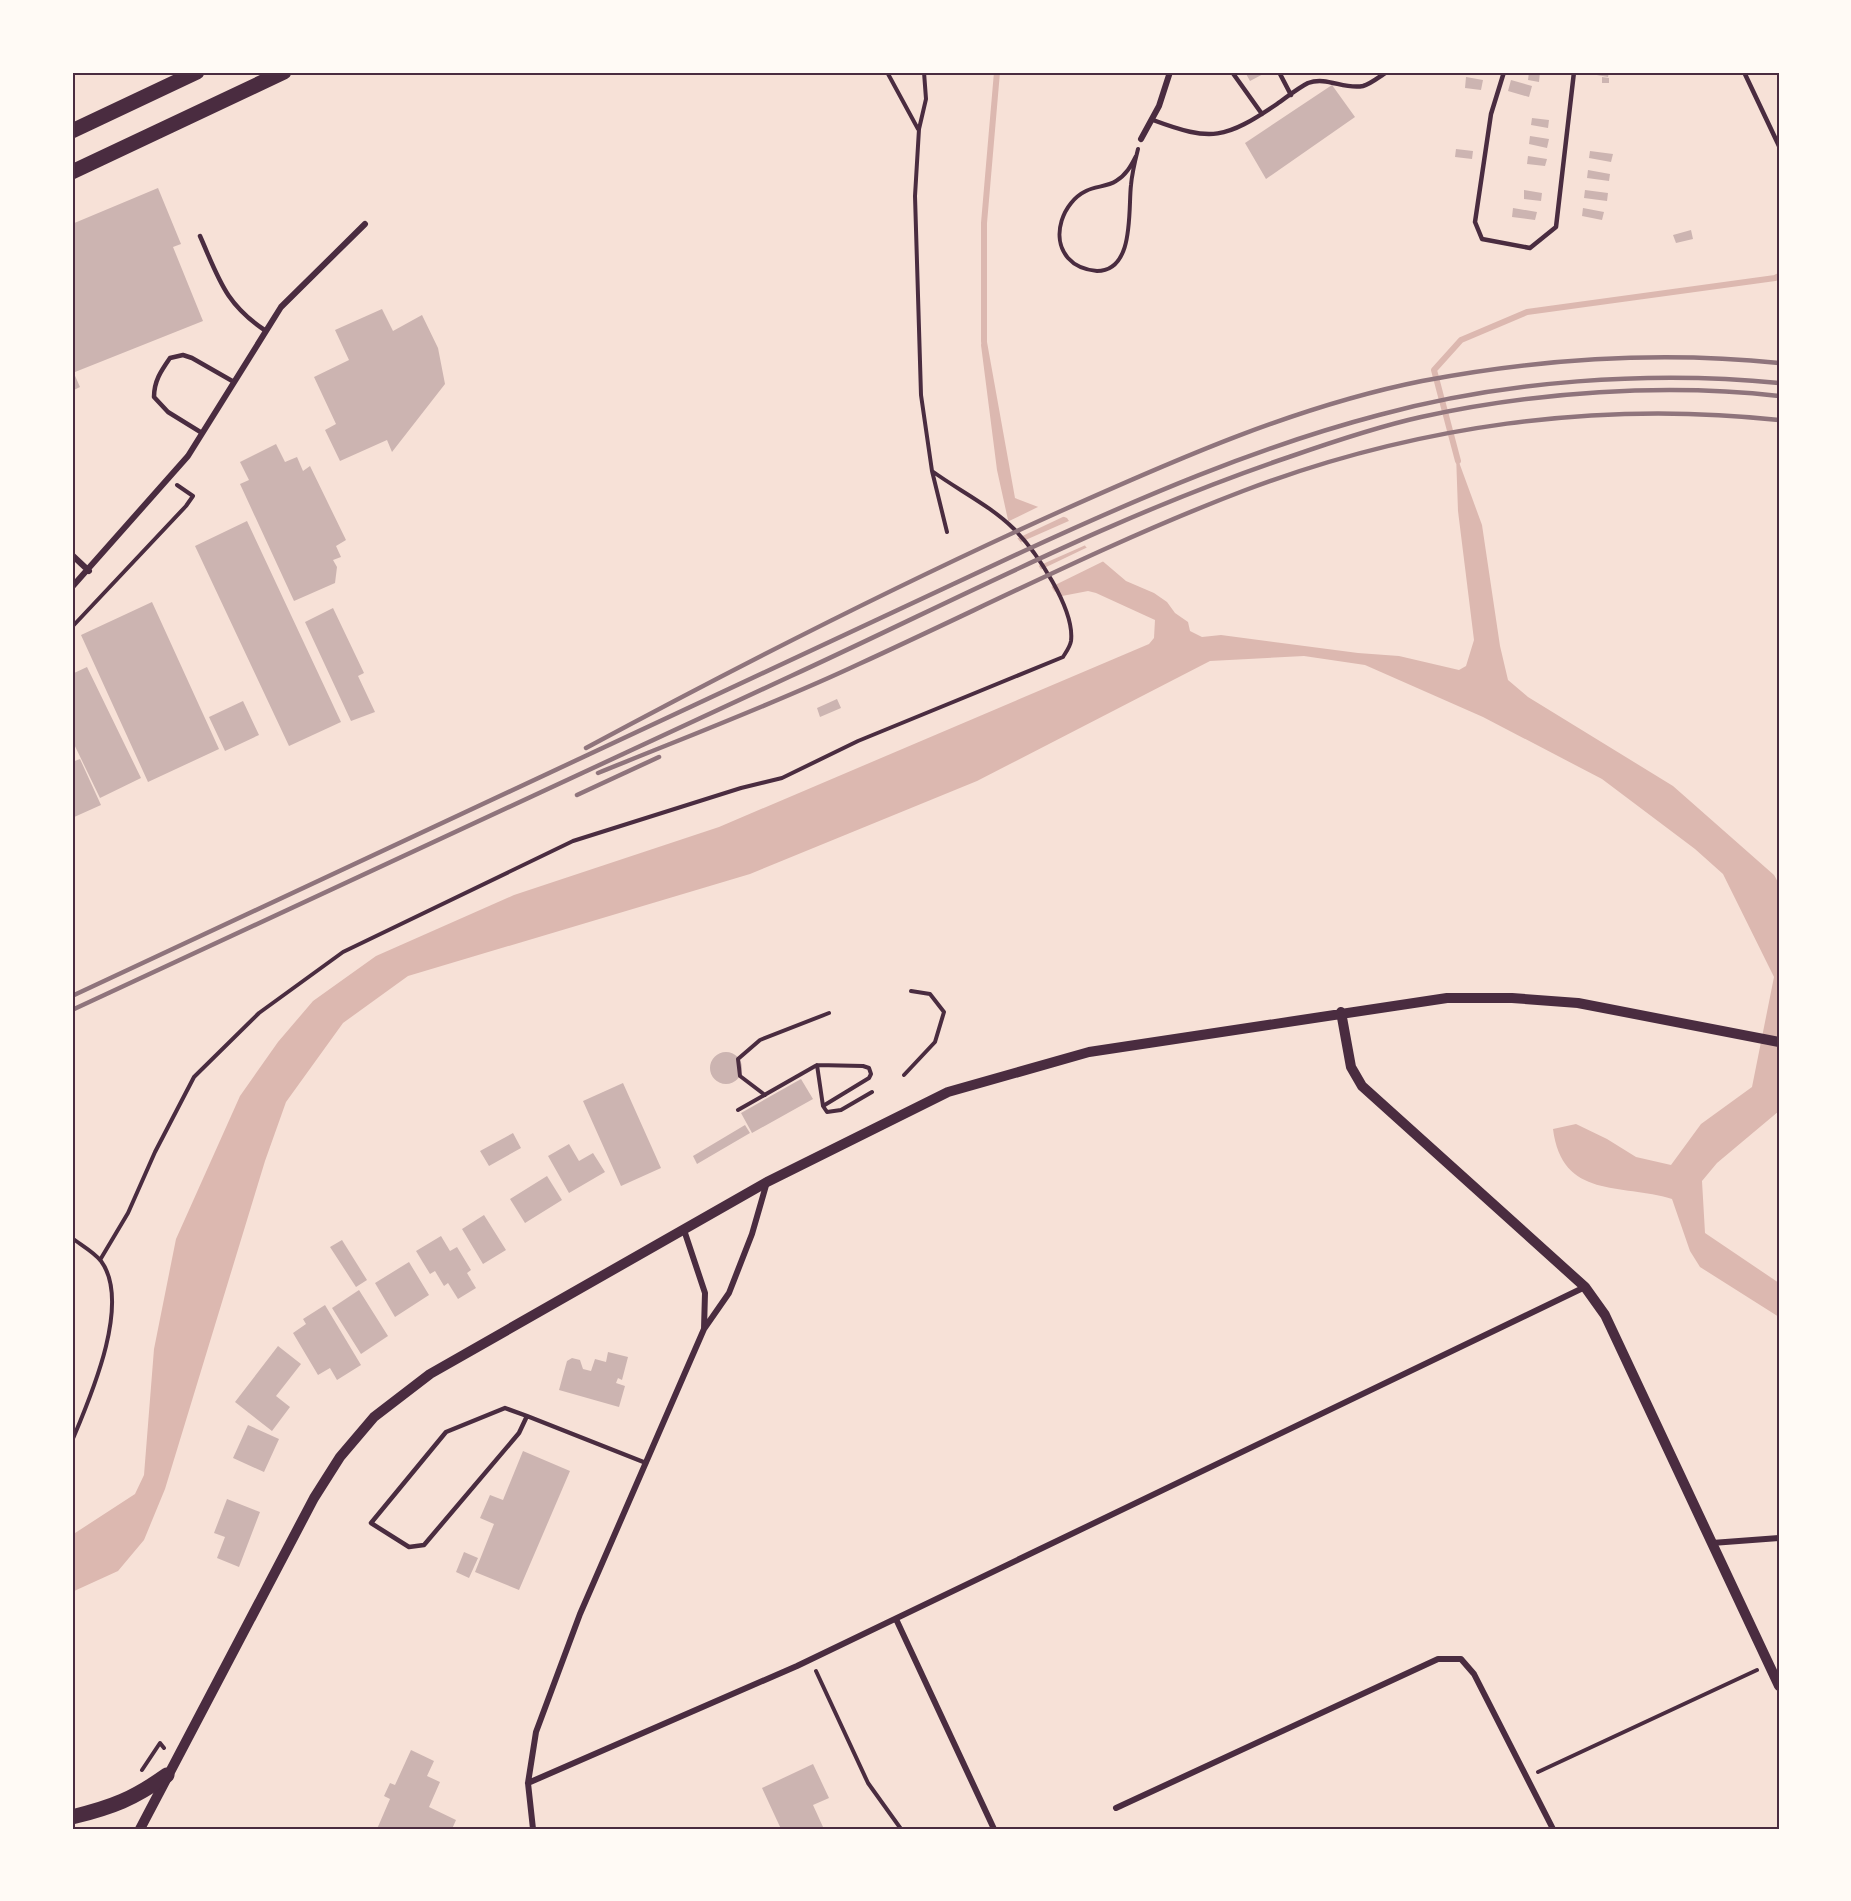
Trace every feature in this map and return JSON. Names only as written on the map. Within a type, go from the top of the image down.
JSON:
[{"type":"main road","points":[[72,131],[197,72]]},
{"type":"main road","points":[[72,172],[284,72]]},
{"type":"main road","points":[[72,1817],[135,1798],[168,1775]]},
{"type":"street","points":[[1141,140],[1153,120],[1168,74]]},
{"type":"street","points":[[72,587],[89,571],[169,480],[202,433],[281,307],[365,224]]},
{"type":"street","points":[[72,555],[89,571]]},
{"type":"street","points":[[140,1829],[314,1498],[340,1457],[374,1417],[430,1374],[767,1182],[948,1092],[1089,1052],[1341,1012],[1448,998],[1512,998],[1578,1003],[1779,1042]]},
{"type":"street","points":[[1341,1012],[1350,1067],[1362,1086],[1585,1287],[1605,1315],[1779,1686]]},
{"type":"street","points":[[533,1829],[528,1783],[536,1732],[580,1614],[704,1329],[729,1293],[752,1234],[767,1182]]},
{"type":"street","points":[[684,1230],[705,1293],[704,1329]]},
{"type":"street","points":[[528,1783],[811,1659],[1585,1287]]},
{"type":"street","points":[[1712,1543],[1779,1538]]},
{"type":"street","points":[[896,1619],[994,1829]]},
{"type":"street","points":[[1116,1808],[1438,1659],[1461,1659],[1474,1674],[1553,1829]]},
{"type":"lane","points":[[1232,72],[1262,114]]},
{"type":"lane","points":[[1279,72],[1291,95]]},
{"type":"lane","points":[[1153,120],[1191,134],[1208,136],[1232,131],[1307,84],[1321,80],[1352,87],[1364,86],[1387,72]]},
{"type":"lane","points":[[1504,72],[1491,114],[1475,222],[1482,239],[1530,248],[1556,227],[1574,72]]},
{"type":"lane","points":[[1744,72],[1779,146]]},
{"type":"lane","points":[[200,236],[226,295],[248,319],[266,331]]},
{"type":"lane","points":[[202,433],[168,412],[154,397],[154,387],[159,374],[170,358],[183,356],[234,382]]},
{"type":"lane","points":[[527,1416],[519,1433],[424,1545],[409,1547],[371,1523],[446,1432],[505,1408],[527,1416],[646,1463]]},
{"type":"path","points":[[887,72],[919,129]]},
{"type":"path","points":[[924,72],[926,99],[919,129],[915,196],[921,395],[932,471],[947,532]]},
{"type":"path","points":[[1136,156],[1130,168],[1117,180],[1082,192],[1065,209],[1060,238],[1065,254],[1076,265],[1090,270],[1101,270],[1113,265],[1120,256],[1128,234],[1131,183],[1141,140]]},
{"type":"path","points":[[100,1260],[128,1213],[155,1152],[194,1077],[259,1013],[343,952],[573,841],[741,788],[782,778],[858,741],[1063,657],[1071,644],[1071,630],[1062,601],[1043,567],[1013,528],[932,471]]},
{"type":"path","points":[[72,627],[193,496],[169,480]]},
{"type":"path","points":[[904,1075],[935,1042],[944,1012],[930,994],[911,992]]},
{"type":"path","points":[[765,1095],[740,1076],[738,1059],[760,1040],[830,1013]]},
{"type":"path","points":[[817,1065],[823,1106],[827,1112],[841,1110],[872,1092]]},
{"type":"path","points":[[738,1110],[817,1065],[869,1068],[871,1074],[869,1078],[823,1106]]},
{"type":"path","points":[[72,1238],[100,1260],[109,1277],[110,1333],[89,1400],[72,1441]]},
{"type":"path","points":[[811,1659],[868,1783],[901,1829]]},
{"type":"path","points":[[1527,1777],[1769,1664]]},
{"type":"shaded area","points":[[983,333],[987,342],[1015,498],[1067,518],[1086,547],[1126,581],[1154,593],[1167,602],[1175,613],[1188,622],[1190,631],[1202,637],[1221,635],[1358,653],[1399,656],[1459,670],[1466,666],[1474,640],[1458,511],[1456,454],[1482,525],[1500,646],[1508,680],[1528,697],[1673,786],[1774,875],[1779,884],[1779,1111],[1717,1163],[1702,1181],[1705,1233],[1779,1283],[1779,1317],[1700,1267],[1690,1251],[1672,1199],[1614,1189],[1581,1178],[1568,1168],[1559,1152],[1553,1129],[1576,1124],[1636,1157],[1671,1165],[1701,1124],[1752,1087],[1774,977],[1723,874],[1695,849],[1602,779],[1483,717],[1365,665],[1304,656],[1210,661],[977,781],[750,874],[408,976],[343,1023],[286,1102],[265,1161],[165,1489],[144,1540],[118,1571],[72,1592],[72,1535],[135,1494],[144,1475],[154,1349],[176,1239],[240,1096],[278,1042],[313,1001],[376,956],[514,895],[719,827],[1149,644],[1154,638],[1155,620],[1096,593],[1088,591],[1062,596],[1054,591],[1037,563],[1010,529],[997,470],[981,345]]},
{"type":"pier","points":[[1042,505],[1067,515],[1014,540],[1005,523]]},
{"type":"pier","points":[[1071,520],[1088,544],[1036,567],[1021,542]]},
{"type":"pier","points":[[1090,546],[1106,560],[1049,588],[1040,570]]},
{"type":"building","points":[[1245,72],[1267,72],[1250,81]]},
{"type":"building","points":[[1529,72],[1540,72],[1539,82],[1528,80]]},
{"type":"building","points":[[1591,72],[1609,72],[1608,77],[1591,74]]},
{"type":"building","points":[[1466,77],[1483,80],[1481,90],[1465,88]]},
{"type":"building","points":[[1602,77],[1609,78],[1609,83],[1602,83]]},
{"type":"building","points":[[1511,80],[1532,86],[1529,97],[1508,91]]},
{"type":"building","points":[[1332,85],[1355,117],[1266,179],[1245,143]]},
{"type":"building","points":[[1532,118],[1549,120],[1548,128],[1531,125]]},
{"type":"building","points":[[1530,136],[1549,139],[1547,148],[1529,144]]},
{"type":"building","points":[[1456,149],[1473,151],[1472,159],[1455,157]]},
{"type":"building","points":[[1590,151],[1613,154],[1611,162],[1589,158]]},
{"type":"building","points":[[1528,156],[1547,159],[1545,166],[1527,164]]},
{"type":"building","points":[[1588,170],[1610,174],[1609,181],[1587,178]]},
{"type":"building","points":[[158,188],[181,244],[173,247],[203,321],[75,372],[72,364],[72,224]]},
{"type":"building","points":[[1524,190],[1542,193],[1541,201],[1524,199]]},
{"type":"building","points":[[1585,190],[1608,193],[1607,201],[1584,198]]},
{"type":"building","points":[[1513,208],[1537,212],[1535,220],[1512,217]]},
{"type":"building","points":[[1583,208],[1604,212],[1602,220],[1582,216]]},
{"type":"building","points":[[1691,230],[1693,239],[1676,243],[1673,235]]},
{"type":"building","points":[[382,309],[393,331],[422,315],[438,348],[445,384],[392,452],[387,440],[340,461],[325,430],[336,424],[314,377],[349,360],[335,330]]},
{"type":"building","points":[[72,369],[80,387],[72,391]]},
{"type":"building","points":[[276,444],[285,462],[297,457],[303,471],[310,466],[346,540],[336,546],[341,557],[333,560],[337,567],[335,583],[294,601],[240,484],[249,480],[240,462]]},
{"type":"building","points":[[247,521],[341,722],[289,746],[195,546]]},
{"type":"building","points":[[152,602],[219,749],[148,782],[81,635]]},
{"type":"building","points":[[333,608],[364,673],[358,676],[375,712],[351,721],[305,622]]},
{"type":"building","points":[[87,667],[141,778],[100,798],[72,740],[72,674]]},
{"type":"building","points":[[837,699],[841,708],[820,717],[817,708]]},
{"type":"building","points":[[243,701],[259,735],[225,751],[209,717]]},
{"type":"building","points":[[80,759],[101,805],[72,818],[72,762]]},
{"type":"building","points":[[726,1052],[737,1057],[742,1068],[737,1079],[726,1084],[715,1079],[710,1068],[715,1057]]},
{"type":"building","points":[[801,1079],[813,1099],[752,1133],[741,1113]]},
{"type":"building","points":[[623,1083],[661,1168],[621,1186],[583,1101]]},
{"type":"building","points":[[745,1125],[750,1133],[697,1164],[693,1156]]},
{"type":"building","points":[[513,1133],[521,1148],[489,1166],[480,1151]]},
{"type":"building","points":[[569,1144],[579,1161],[593,1153],[605,1172],[569,1193],[548,1156]]},
{"type":"building","points":[[547,1176],[562,1200],[525,1223],[510,1199]]},
{"type":"building","points":[[484,1215],[506,1250],[483,1264],[462,1229]]},
{"type":"building","points":[[441,1236],[450,1251],[457,1247],[471,1270],[467,1273],[476,1288],[458,1299],[448,1283],[444,1286],[435,1271],[430,1274],[416,1251]]},
{"type":"building","points":[[342,1240],[367,1280],[356,1287],[330,1247]]},
{"type":"building","points":[[409,1262],[429,1295],[395,1317],[375,1283]]},
{"type":"building","points":[[359,1290],[388,1336],[361,1354],[332,1308]]},
{"type":"building","points":[[325,1305],[361,1365],[337,1380],[330,1368],[318,1375],[293,1333],[306,1324],[303,1319]]},
{"type":"building","points":[[278,1346],[301,1364],[276,1396],[290,1407],[272,1431],[235,1402]]},
{"type":"building","points":[[608,1352],[628,1357],[622,1380],[618,1378],[616,1383],[625,1386],[619,1407],[559,1390],[567,1361],[572,1358],[580,1360],[583,1369],[591,1371],[595,1359],[606,1362]]},
{"type":"building","points":[[248,1425],[279,1439],[264,1472],[233,1458]]},
{"type":"building","points":[[523,1451],[570,1471],[519,1590],[475,1572],[494,1524],[480,1518],[490,1495],[503,1500]]},
{"type":"building","points":[[227,1499],[260,1512],[239,1567],[217,1558],[225,1537],[214,1533]]},
{"type":"building","points":[[464,1552],[478,1558],[469,1578],[456,1572]]},
{"type":"building","points":[[411,1750],[434,1761],[427,1776],[440,1782],[429,1807],[456,1820],[452,1829],[377,1829],[390,1799],[384,1796],[390,1783],[395,1785]]},
{"type":"building","points":[[813,1764],[829,1798],[813,1805],[823,1827],[781,1829],[762,1788]]},
{"type":"waterway","points":[[984,341],[984,223],[997,72]]},
{"type":"waterway","points":[[1458,461],[1434,370],[1461,340],[1527,312],[1779,276]]},
{"type":"railway","points":[[586,748],[821,625],[940,567],[1193,454],[1283,419],[1422,381],[1510,367],[1555,362],[1645,358],[1735,359],[1779,363]]},
{"type":"railway","points":[[72,996],[1024,551],[1155,493],[1243,458],[1379,415],[1427,403],[1526,387],[1629,378],[1730,379],[1779,383]]},
{"type":"railway","points":[[72,1010],[1037,560],[1161,505],[1225,480],[1387,425],[1508,401],[1645,390],[1735,392],[1779,396]]},
{"type":"railway","points":[[598,773],[827,679],[1194,510],[1308,468],[1440,435],[1507,424],[1575,417],[1643,414],[1711,415],[1779,420]]},
{"type":"railway","points":[[577,795],[659,757]]}]
